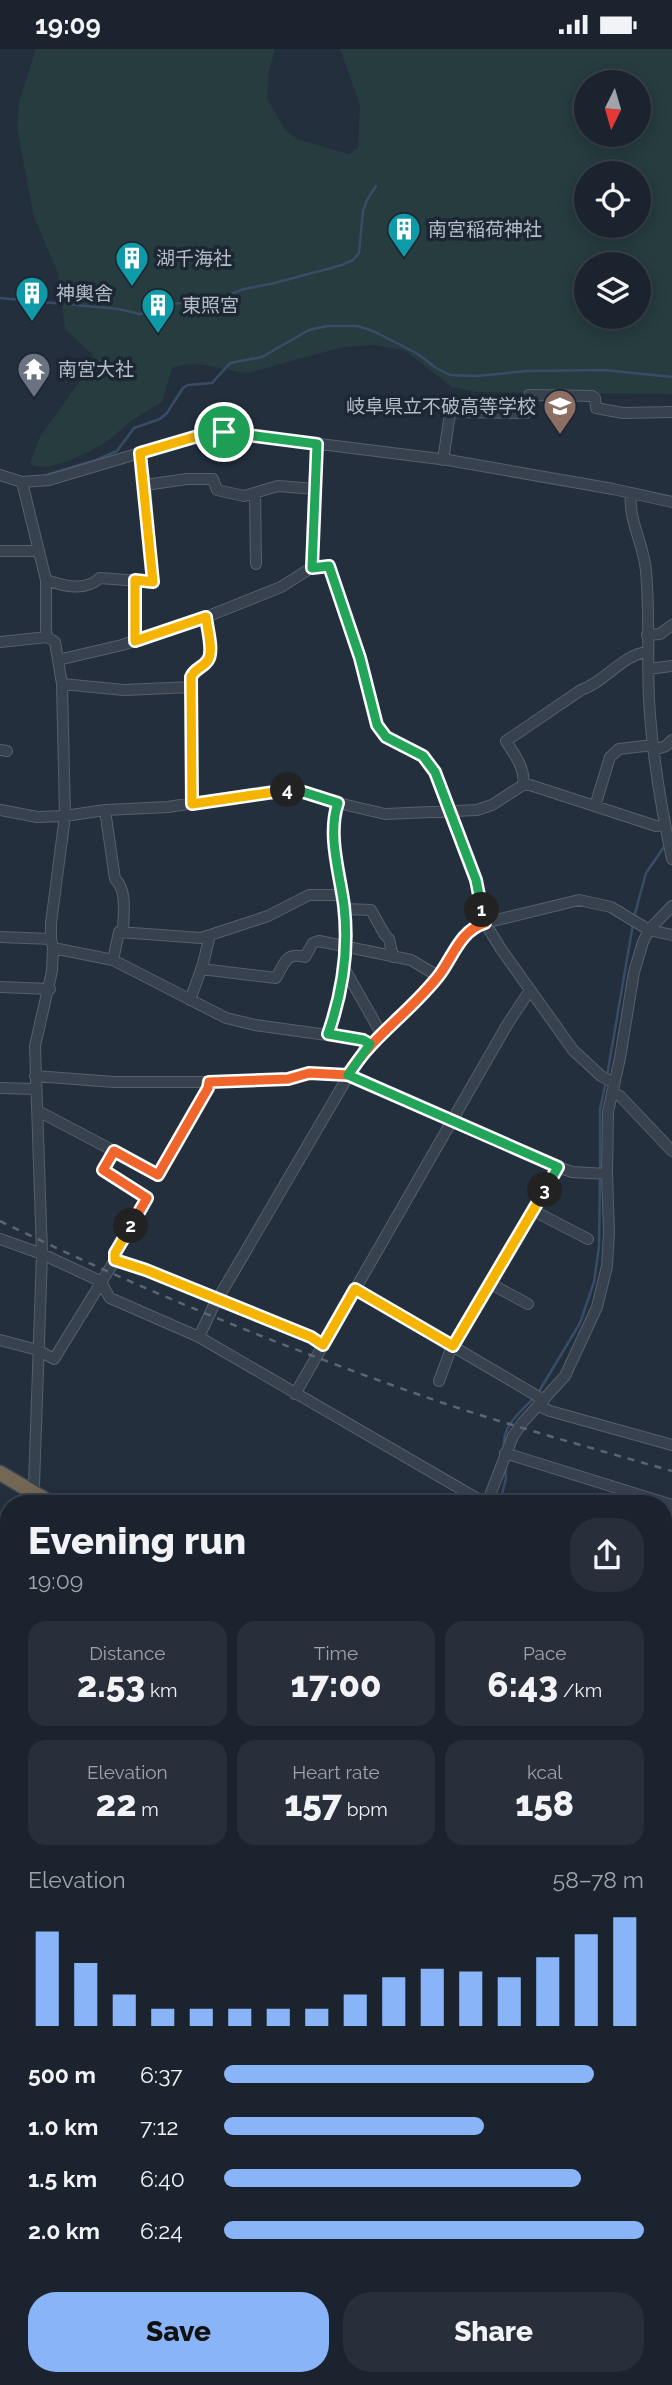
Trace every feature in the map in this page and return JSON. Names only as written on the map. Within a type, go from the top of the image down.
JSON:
[{"type":"highway","points":[[0,1473],[37,1495]]},
{"type":"street","points":[[443,460],[450,414],[526,413],[529,395],[592,396],[596,398],[596,408],[623,413],[672,412]]},
{"type":"street","points":[[0,475],[22,482],[49,480],[214,432],[443,460],[672,502]]},
{"type":"street","points":[[312,568],[317,444]]},
{"type":"street","points":[[46,580],[70,587],[93,584],[100,578],[153,582],[140,453]]},
{"type":"street","points":[[145,485],[187,479],[213,479],[217,490],[244,496],[278,486],[315,489]]},
{"type":"street","points":[[22,482],[46,580],[47,636]]},
{"type":"street","points":[[255,493],[256,564]]},
{"type":"street","points":[[631,493],[632,521],[646,570],[647,652],[654,748],[672,859]]},
{"type":"street","points":[[0,551],[39,551]]},
{"type":"street","points":[[58,660],[135,641],[206,617],[281,587],[312,568],[329,566],[360,658],[377,725],[386,737],[423,756],[435,772],[476,880],[485,923],[573,1050],[672,1151]]},
{"type":"street","points":[[135,580],[135,641]]},
{"type":"street","points":[[192,804],[191,687],[194,670],[207,662],[210,655],[206,617]]},
{"type":"street","points":[[647,635],[660,634],[672,625]]},
{"type":"street","points":[[0,642],[47,636],[55,642],[62,684],[65,816],[54,883],[50,989],[35,1046],[42,1254],[32,1492]]},
{"type":"street","points":[[523,785],[524,777],[520,764],[506,741],[637,654],[647,652]]},
{"type":"street","points":[[648,669],[672,666]]},
{"type":"street","points":[[62,684],[124,690],[191,687]]},
{"type":"street","points":[[595,806],[610,757],[619,749],[666,747],[672,740]]},
{"type":"street","points":[[0,810],[37,817],[65,816],[105,810],[192,804],[297,790],[385,814],[477,810],[492,805],[523,785],[530,785],[668,831]]},
{"type":"street","points":[[328,1034],[340,994],[345,947],[345,909],[335,845],[338,803]]},
{"type":"street","points":[[105,810],[115,879],[121,885],[123,893],[123,933]]},
{"type":"street","points":[[113,960],[119,932],[201,938],[268,916],[309,895],[342,895]]},
{"type":"street","points":[[199,1337],[218,1299],[348,1075],[370,1044],[438,976],[458,944],[476,925],[579,900],[611,907],[649,929],[672,936]]},
{"type":"street","points":[[489,1495],[505,1453],[523,1422],[565,1376],[597,1307],[603,1285],[609,1232],[602,1174],[609,1084],[643,942],[649,929],[672,906]]},
{"type":"street","points":[[345,909],[371,910],[389,939],[393,957]]},
{"type":"street","points":[[190,1000],[210,935]]},
{"type":"street","points":[[0,937],[52,943],[113,960],[226,1018],[254,1025],[363,1040],[370,1044]]},
{"type":"street","points":[[201,969],[276,978],[288,957],[294,954],[305,957],[313,943],[319,941],[411,960],[438,976]]},
{"type":"street","points":[[344,968],[382,1034]]},
{"type":"street","points":[[0,987],[50,989]]},
{"type":"street","points":[[295,1394],[507,1025],[530,990]]},
{"type":"street","points":[[35,1076],[114,1082],[209,1082],[288,1079],[309,1073],[348,1075],[558,1167],[572,1172],[602,1174]]},
{"type":"street","points":[[38,1111],[158,1175],[209,1082]]},
{"type":"street","points":[[0,1089],[36,1089]]},
{"type":"street","points":[[0,1340],[38,1350],[54,1359],[115,1260],[115,1253],[147,1198],[103,1170],[114,1151]]},
{"type":"street","points":[[439,1381],[453,1346],[558,1167]]},
{"type":"street","points":[[532,1210],[587,1239]]},
{"type":"street","points":[[0,1239],[42,1254],[100,1281],[110,1299],[199,1337],[472,1495]]},
{"type":"street","points":[[115,1260],[311,1337],[323,1345]]},
{"type":"street","points":[[489,1283],[528,1304]]},
{"type":"street","points":[[355,1289],[453,1346],[542,1403],[550,1412],[672,1445]]},
{"type":"street","points":[[505,1453],[640,1495]]},
{"type":"green space","points":[[36,49],[275,49],[269,71],[267,98],[285,130],[299,140],[349,154],[358,148],[360,105],[340,49],[672,49],[672,394],[476,392],[452,387],[404,350],[372,345],[343,347],[248,373],[201,365],[182,365],[172,368],[162,402],[134,419],[108,440],[67,461],[45,467],[36,466],[30,463],[40,437],[94,361],[93,355],[65,329],[58,273],[34,217],[17,128],[19,102]]},
{"type":"waterway","points":[[0,298],[118,309],[140,314],[172,304],[220,298],[244,289],[342,265],[353,260],[359,253],[363,211],[376,186]]},
{"type":"waterway","points":[[43,476],[117,451],[134,428],[160,419],[167,413],[183,388],[188,385],[212,383],[230,363],[262,357],[309,330],[327,326],[358,326],[373,331],[418,354],[450,375],[604,370],[672,377]]},
{"type":"waterway","points":[[634,917],[646,873],[666,844]]},
{"type":"waterway","points":[[607,1076],[633,924]]},
{"type":"waterway","points":[[600,1170],[600,1109],[606,1082]]},
{"type":"waterway","points":[[538,1393],[580,1323],[594,1282],[599,1247],[600,1176]]},
{"type":"waterway","points":[[504,1447],[509,1426],[534,1398]]},
{"type":"waterway","points":[[502,1495],[506,1478],[505,1467]]},
{"type":"railway","points":[[0,1221],[163,1296],[386,1383],[471,1412],[672,1471]]},
{"type":"place","name":"南宮稲荷神社","points":[[404,259]]},
{"type":"place","name":"湖千海社","points":[[132,288]]},
{"type":"place","name":"神輿舎","points":[[32,323]]},
{"type":"place","name":"東照宮","points":[[158,335]]},
{"type":"place","name":"南宮大社","points":[[34,399]]},
{"type":"place","name":"岐阜県立不破高等学校","points":[[560,436]]},
{"type":"route","points":[[224,432],[198,436],[140,453],[153,582],[135,580],[135,641],[206,617],[210,655],[207,662],[194,670],[191,677],[192,804],[282,790],[297,790],[338,803],[335,845],[345,909],[345,947],[340,994],[328,1034],[363,1040],[370,1044],[360,1056],[348,1075],[558,1167],[453,1346],[355,1289],[323,1345],[311,1337],[115,1260],[115,1253],[147,1198],[103,1170],[114,1151],[158,1175],[209,1082],[288,1079],[309,1073],[348,1075],[370,1044],[438,976],[458,944],[476,925],[485,923],[476,880],[435,772],[423,756],[386,737],[377,725],[360,658],[329,566],[312,568],[317,444],[224,432]]}]
